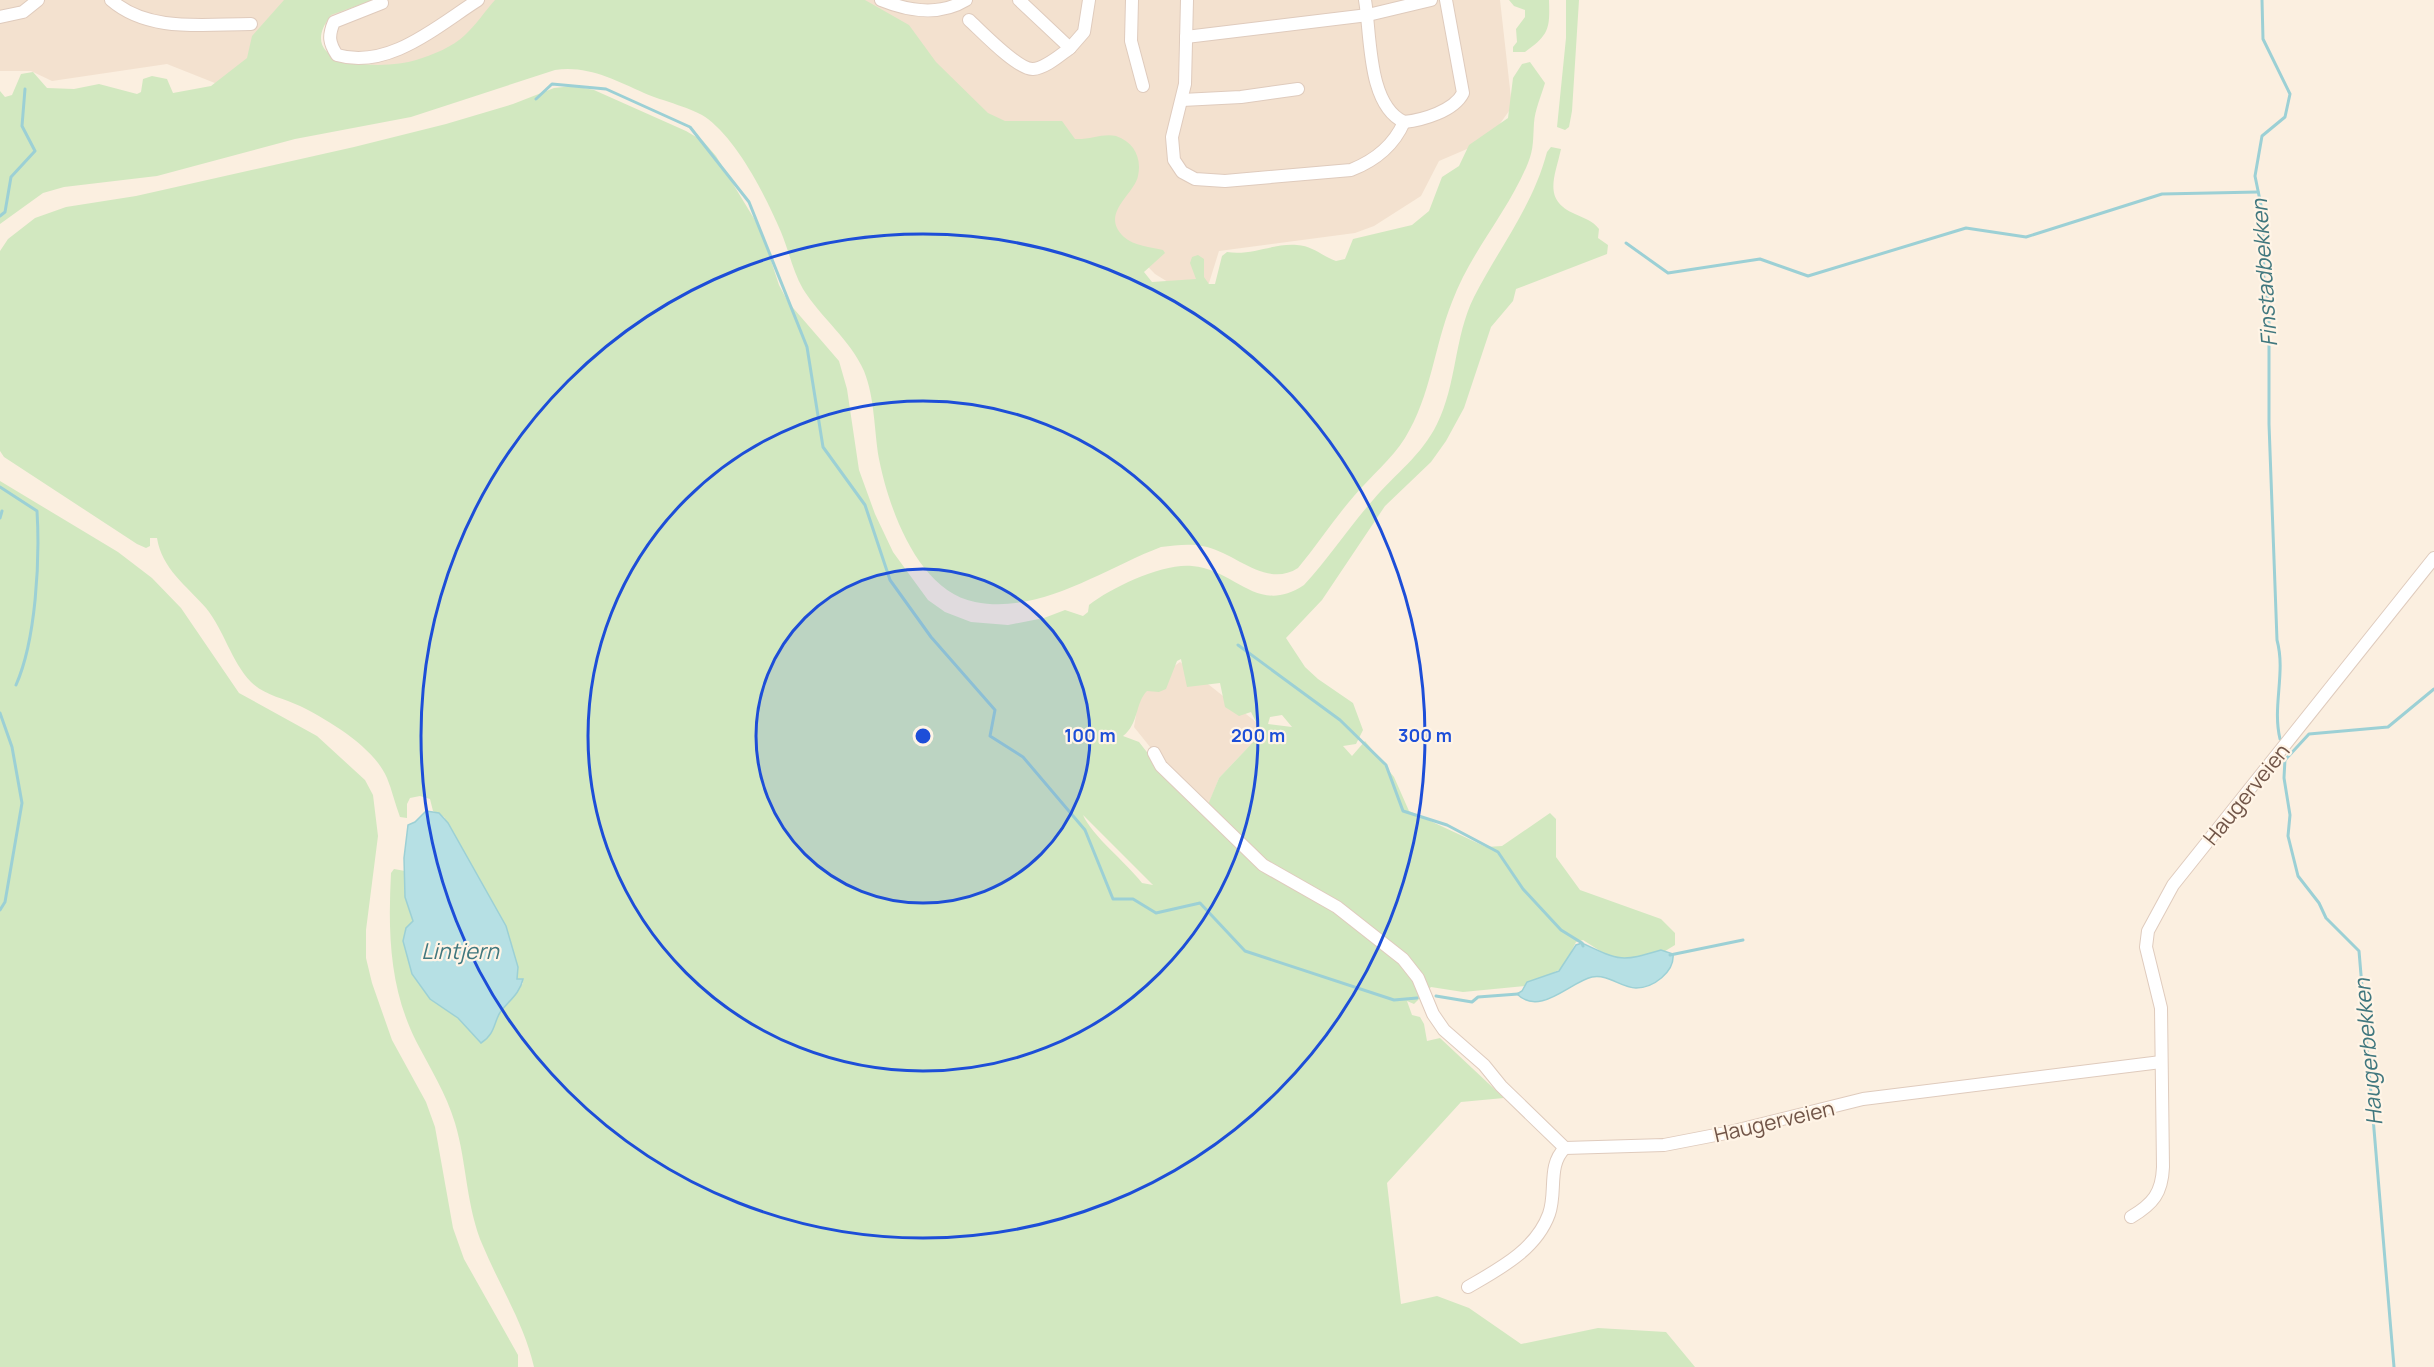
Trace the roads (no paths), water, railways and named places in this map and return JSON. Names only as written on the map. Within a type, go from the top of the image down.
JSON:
[{"type":"street","points":[[0,17],[23,12],[38,0]]},
{"type":"street","points":[[111,0],[129,13],[146,20],[176,24],[251,24]]},
{"type":"street","points":[[382,3],[334,22],[329,44],[337,55],[365,59],[382,57],[478,0]]},
{"type":"street","points":[[881,0],[902,7],[928,11],[951,7],[966,0]]},
{"type":"street","points":[[1019,0],[1070,48]]},
{"type":"street","points":[[969,20],[1019,63],[1030,69],[1040,68],[1070,48],[1084,32],[1089,0]]},
{"type":"street","points":[[1132,0],[1131,41],[1143,86]]},
{"type":"street","points":[[1186,0],[1182,100],[1173,129],[1173,154],[1177,168],[1188,177],[1234,180],[1351,170],[1368,163],[1382,152],[1404,122],[1424,117],[1450,106],[1463,93],[1446,0]]},
{"type":"street","points":[[1365,0],[1378,88],[1387,107],[1404,122]]},
{"type":"street","points":[[1186,37],[1368,15],[1431,0]]},
{"type":"street","points":[[1182,100],[1230,98],[1298,89]]},
{"type":"street","name":"Haugerveien","points":[[2131,1217],[2157,1198],[2162,1184],[2161,1008],[2146,947],[2148,931],[2173,885],[2434,558]]},
{"type":"street","points":[[1154,753],[1161,766],[1263,865],[1337,907],[1403,959],[1418,978],[1433,1014],[1444,1030],[1484,1065],[1501,1086],[1565,1148],[1558,1155],[1555,1164],[1549,1214],[1537,1234],[1505,1265],[1468,1287]]},
{"type":"street","name":"Haugerveien","points":[[1565,1148],[1665,1145],[1726,1133],[1863,1099],[2161,1062]]},
{"type":"water","name":"Lintjern","points":[[426,811],[439,813],[448,823],[506,926],[518,967],[517,979],[523,979],[517,992],[501,1011],[489,1035],[481,1043],[458,1018],[430,999],[412,974],[403,941],[406,928],[413,921],[405,897],[404,858],[408,825],[415,822]]},
{"type":"water","points":[[1582,943],[1621,958],[1637,957],[1661,950],[1673,954],[1673,961],[1662,978],[1643,987],[1625,986],[1604,977],[1592,977],[1545,1000],[1535,1002],[1526,1000],[1517,994],[1522,991],[1527,982],[1559,971],[1576,945]]},
{"type":"waterway","name":"Finstadbekken","points":[[2262,0],[2263,39],[2290,94],[2285,117],[2262,136],[2255,176],[2263,215],[2264,284],[2269,305],[2269,424],[2277,640],[2280,665],[2277,714],[2280,739]]},
{"type":"waterway","points":[[536,99],[552,84],[606,89],[690,127],[749,202],[807,347],[823,447],[865,505],[890,580],[931,637],[995,710],[990,736],[1023,757],[1085,830],[1113,899],[1133,899],[1156,913],[1200,903],[1245,951],[1394,1000],[1417,998]]},
{"type":"waterway","points":[[0,216],[5,212],[11,177],[35,151],[22,126],[25,89]]},
{"type":"waterway","points":[[1626,243],[1668,273],[1760,259],[1808,276],[1966,228],[2026,237],[2162,194],[2258,192]]},
{"type":"waterway","points":[[0,487],[37,511],[38,553],[35,600],[28,646],[16,685]]},
{"type":"waterway","points":[[0,518],[2,511]]},
{"type":"waterway","points":[[1238,645],[1340,720],[1386,765],[1403,811],[1447,825],[1498,852],[1523,889],[1561,930],[1582,943],[1583,946]]},
{"type":"waterway","points":[[2285,760],[2309,734],[2388,727],[2434,689]]},
{"type":"waterway","points":[[0,713],[12,747],[22,803],[5,902],[0,910]]},
{"type":"waterway","name":"Haugerbekken","points":[[2285,759],[2284,778],[2290,815],[2288,836],[2298,876],[2319,903],[2326,918],[2359,951],[2394,1367]]},
{"type":"waterway","points":[[1670,955],[1743,940]]},
{"type":"waterway","points":[[1436,996],[1472,1002],[1478,997],[1518,994]]}]
